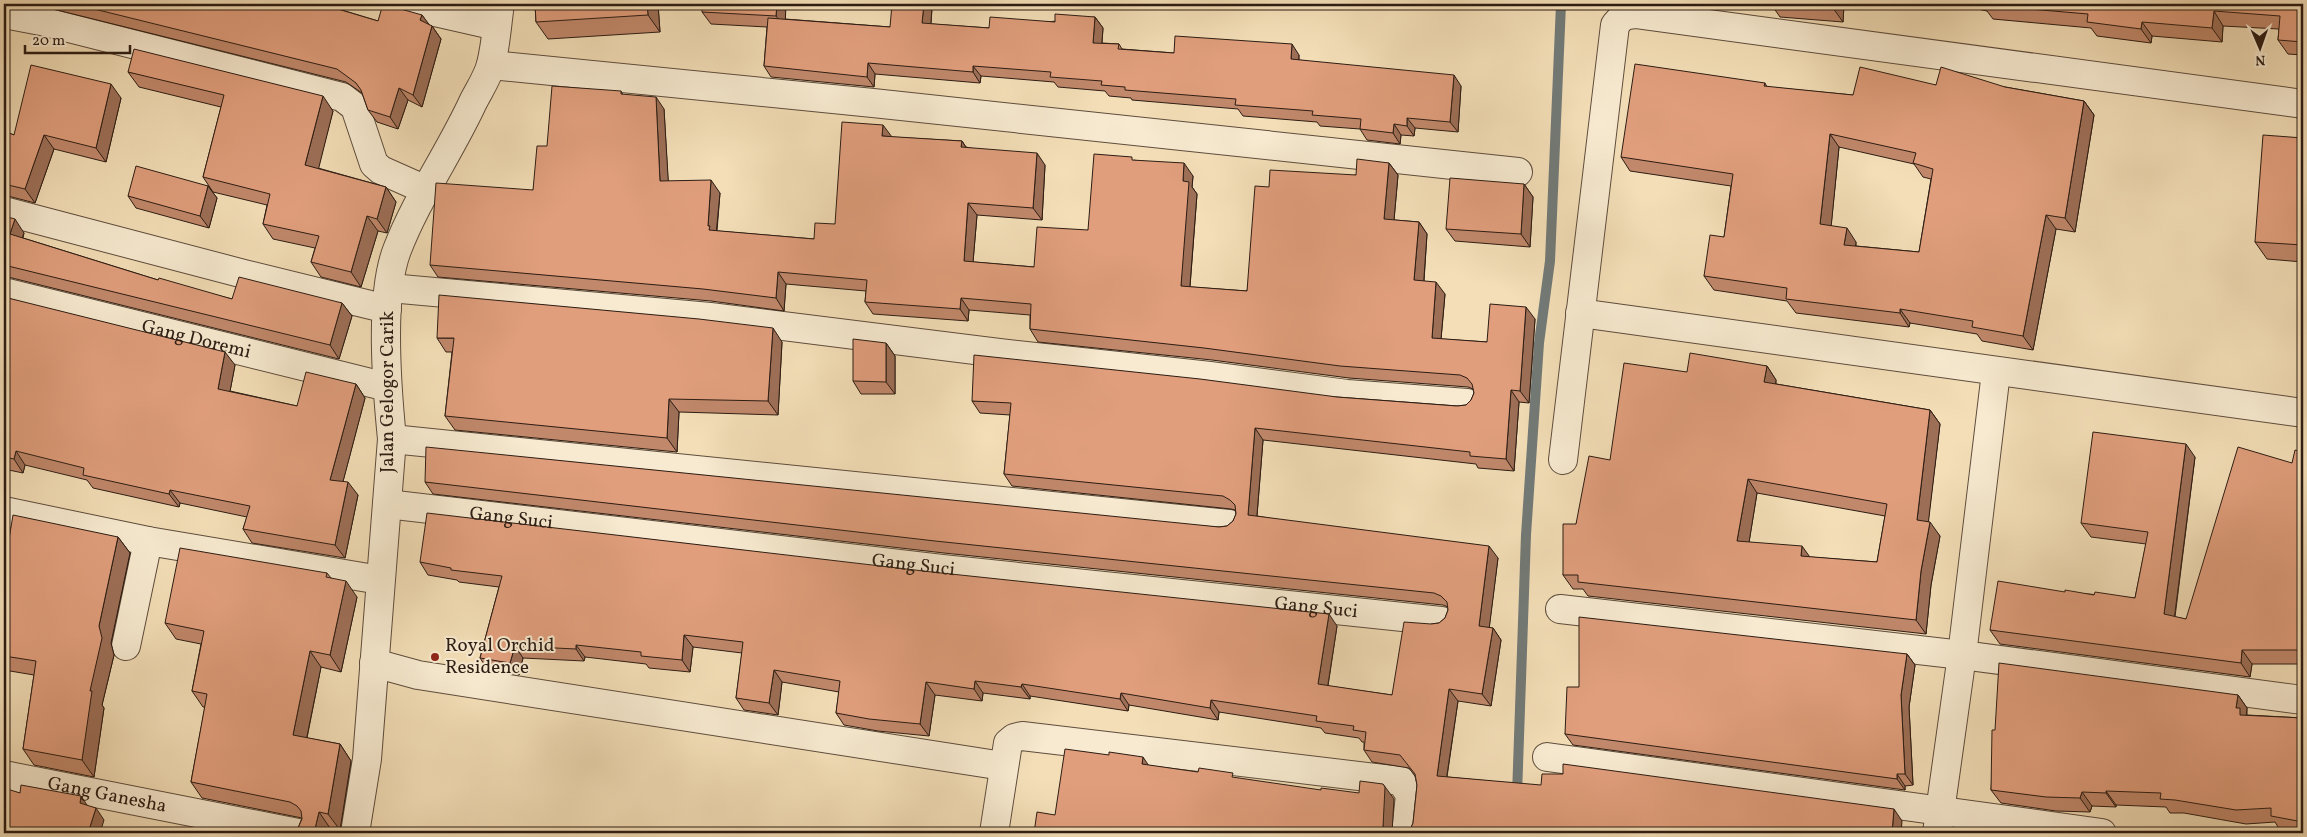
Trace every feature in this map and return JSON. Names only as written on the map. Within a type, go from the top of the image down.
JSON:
[{"type":"street","points":[[400,4],[498,15]]},
{"type":"street","points":[[4,14],[40,21],[342,97],[355,107],[374,164],[381,170],[426,190]]},
{"type":"street","name":"Jalan Gelogor Carik","points":[[355,833],[367,759],[392,439],[387,388],[388,298],[396,252],[426,190],[466,118],[491,65],[498,15]]},
{"type":"street","points":[[1563,460],[1615,25],[1623,16],[1645,16],[2303,104]]},
{"type":"street","points":[[491,65],[882,104],[1518,172]]},
{"type":"street","points":[[4,211],[388,298],[710,317],[1347,394],[1467,403]]},
{"type":"street","name":"Gang Doremi","points":[[4,292],[387,388]]},
{"type":"street","points":[[1580,313],[2303,413]]},
{"type":"street","points":[[1938,822],[1962,655],[1996,372]]},
{"type":"street","points":[[392,439],[1229,524]]},
{"type":"street","name":"Gang Suci","points":[[387,504],[942,570],[1440,622]]},
{"type":"street","points":[[4,511],[148,540],[380,580]]},
{"type":"street","points":[[126,646],[148,540]]},
{"type":"street","points":[[1560,608],[1962,655],[2303,700]]},
{"type":"street","points":[[374,663],[427,677],[1003,766]]},
{"type":"street","points":[[994,833],[1008,743],[1014,738],[1022,736],[1401,781],[1408,789],[1410,795],[1406,833]]},
{"type":"street","points":[[1548,757],[1938,822],[2102,833]]},
{"type":"street","name":"Gang Ganesha","points":[[4,776],[298,833]]},
{"type":"building","points":[[74,4],[321,4],[378,21],[383,4],[422,15],[420,20],[432,26],[413,95],[399,88],[390,117],[368,110],[361,90],[356,83],[337,69]]},
{"type":"building","points":[[535,4],[647,4],[648,15],[536,22]]},
{"type":"building","points":[[702,4],[777,4],[776,16],[702,12]]},
{"type":"building","points":[[892,4],[924,4],[922,23],[989,28],[990,17],[1055,22],[1055,14],[1095,17],[1093,43],[1119,44],[1118,49],[1174,53],[1175,36],[1292,44],[1291,59],[1454,75],[1450,122],[1407,118],[1407,126],[1394,124],[1393,133],[1360,129],[1361,119],[1312,115],[1313,111],[1235,105],[1236,99],[1125,90],[1125,87],[1101,85],[1102,81],[1050,77],[1051,72],[973,66],[973,72],[868,63],[867,77],[764,66],[768,18],[890,27]]},
{"type":"building","points":[[1776,4],[1833,4],[1833,8]]},
{"type":"building","points":[[1983,4],[2303,4],[2303,42],[2278,40],[2280,16],[2214,11],[2212,28],[2142,22],[2141,29],[2087,22],[2088,14]]},
{"type":"building","points":[[134,49],[323,96],[305,165],[386,187],[377,219],[367,216],[351,272],[311,262],[319,236],[263,224],[270,194],[203,177],[224,95],[128,72]]},
{"type":"building","points":[[1635,64],[1765,83],[1764,86],[1853,95],[1860,67],[1936,85],[1941,67],[2005,87],[2084,101],[2065,218],[2046,215],[2023,336],[1972,327],[1973,321],[1900,309],[1900,313],[1786,299],[1787,288],[1704,276],[1710,235],[1724,237],[1733,174],[1621,157]],"holes":[[[1830,134],[1916,153],[1913,163],[1933,169],[1919,252],[1844,245],[1847,228],[1820,224]]]},
{"type":"building","points":[[31,65],[111,84],[96,148],[44,135],[25,189],[4,184],[4,131],[14,135]]},
{"type":"building","points":[[552,86],[621,91],[621,94],[656,97],[660,181],[711,180],[709,230],[814,239],[815,223],[835,224],[842,122],[883,125],[882,136],[962,141],[961,147],[1037,153],[1033,208],[968,203],[964,261],[1034,267],[1037,227],[1088,230],[1094,154],[1132,157],[1132,160],[1184,163],[1183,181],[1189,182],[1181,286],[1247,291],[1255,186],[1269,187],[1270,170],[1356,175],[1357,159],[1389,163],[1384,219],[1419,222],[1414,280],[1436,282],[1432,338],[1487,342],[1490,304],[1526,307],[1520,391],[1511,390],[1506,459],[1470,456],[1470,452],[1255,428],[1248,515],[1489,546],[1479,626],[1493,628],[1482,694],[1449,689],[1437,776],[1541,785],[1542,774],[1563,774],[1563,764],[1894,809],[1892,833],[1406,833],[1410,830],[1413,823],[1417,785],[1415,774],[1400,755],[1364,750],[1366,732],[1353,730],[1354,726],[1316,721],[1317,716],[1211,700],[1210,708],[1121,693],[1120,699],[1022,684],[1021,687],[975,681],[974,689],[926,682],[920,724],[869,719],[836,713],[840,681],[774,670],[769,703],[736,698],[743,642],[684,635],[682,660],[641,656],[641,652],[576,645],[576,649],[515,646],[510,663],[480,658],[502,576],[451,570],[451,568],[420,562],[427,513],[932,572],[1329,614],[1318,684],[1392,695],[1404,622],[1439,623],[1445,618],[1448,610],[1447,602],[1441,596],[1434,593],[935,541],[425,482],[426,447],[1219,527],[1227,526],[1233,521],[1236,514],[1235,505],[1223,496],[1004,474],[1011,403],[972,401],[974,355],[1200,379],[1337,397],[1457,406],[1466,405],[1474,393],[1472,384],[1467,378],[1460,375],[1340,366],[1204,348],[1030,329],[1031,304],[961,298],[960,309],[865,302],[867,280],[778,272],[776,298],[703,289],[430,265],[436,183],[533,190],[537,146],[547,146]]},
{"type":"building","points":[[2263,135],[2303,138],[2303,245],[2255,242]]},
{"type":"building","points":[[136,166],[208,186],[200,216],[128,196]]},
{"type":"building","points":[[1450,178],[1524,184],[1521,234],[1446,229]]},
{"type":"building","points":[[4,216],[15,219],[10,234],[158,280],[159,278],[232,299],[239,277],[342,303],[330,345],[4,265]]},
{"type":"building","points":[[439,295],[699,319],[773,328],[768,401],[669,399],[667,438],[445,416],[454,338],[437,338]]},
{"type":"building","points":[[4,297],[225,352],[218,389],[297,406],[306,372],[356,384],[330,480],[348,482],[335,545],[243,529],[250,506],[170,490],[169,494],[83,475],[84,468],[16,451],[14,459],[4,457]]},
{"type":"building","points":[[853,339],[886,343],[886,382],[853,381]]},
{"type":"building","points":[[1690,353],[1767,366],[1764,382],[1930,410],[1917,520],[1930,522],[1921,571],[1916,620],[1578,582],[1578,575],[1563,575],[1563,524],[1576,524],[1589,456],[1610,460],[1624,363],[1687,372]],"holes":[[[1748,479],[1887,504],[1877,562],[1801,556],[1802,546],[1737,541]]]},
{"type":"building","points":[[2093,432],[2186,444],[2164,614],[2186,619],[2238,447],[2292,463],[2295,450],[2303,452],[2303,650],[2242,650],[2241,663],[1990,630],[1998,581],[2065,592],[2065,590],[2094,595],[2095,592],[2135,598],[2148,532],[2081,523]]},
{"type":"building","points":[[13,515],[118,537],[99,626],[102,638],[90,691],[92,691],[82,760],[23,749],[36,661],[4,656],[4,569]]},
{"type":"building","points":[[180,548],[327,573],[326,577],[346,581],[330,655],[310,651],[293,735],[340,744],[328,814],[319,812],[314,833],[265,833],[266,829],[292,832],[298,828],[302,819],[301,811],[290,802],[191,782],[207,694],[192,691],[204,631],[165,623]]},
{"type":"building","points":[[1579,617],[1907,654],[1901,695],[1905,774],[1897,774],[1897,779],[1565,734],[1567,687],[1579,687]]},
{"type":"building","points":[[1999,663],[2238,695],[2236,708],[2240,708],[2240,715],[2303,718],[2303,822],[2271,816],[2271,808],[2236,810],[2160,799],[2161,793],[2082,792],[2080,798],[2046,797],[1991,790],[1992,730],[1995,730]]},
{"type":"building","points":[[1065,749],[1109,755],[1109,752],[1143,757],[1142,764],[1198,772],[1199,768],[1233,773],[1232,777],[1321,790],[1321,788],[1359,793],[1360,781],[1383,784],[1385,787],[1383,827],[1388,833],[1034,833],[1037,812],[1055,815]]},
{"type":"building","points":[[21,785],[81,796],[80,803],[96,808],[88,833],[4,833],[4,788],[20,793]]},
{"type":"waterway","points":[[1517,795],[1526,535],[1539,343],[1550,261],[1561,4]]},
{"type":"place","name":"Royal Orchid Residence","points":[[435,657]]}]
